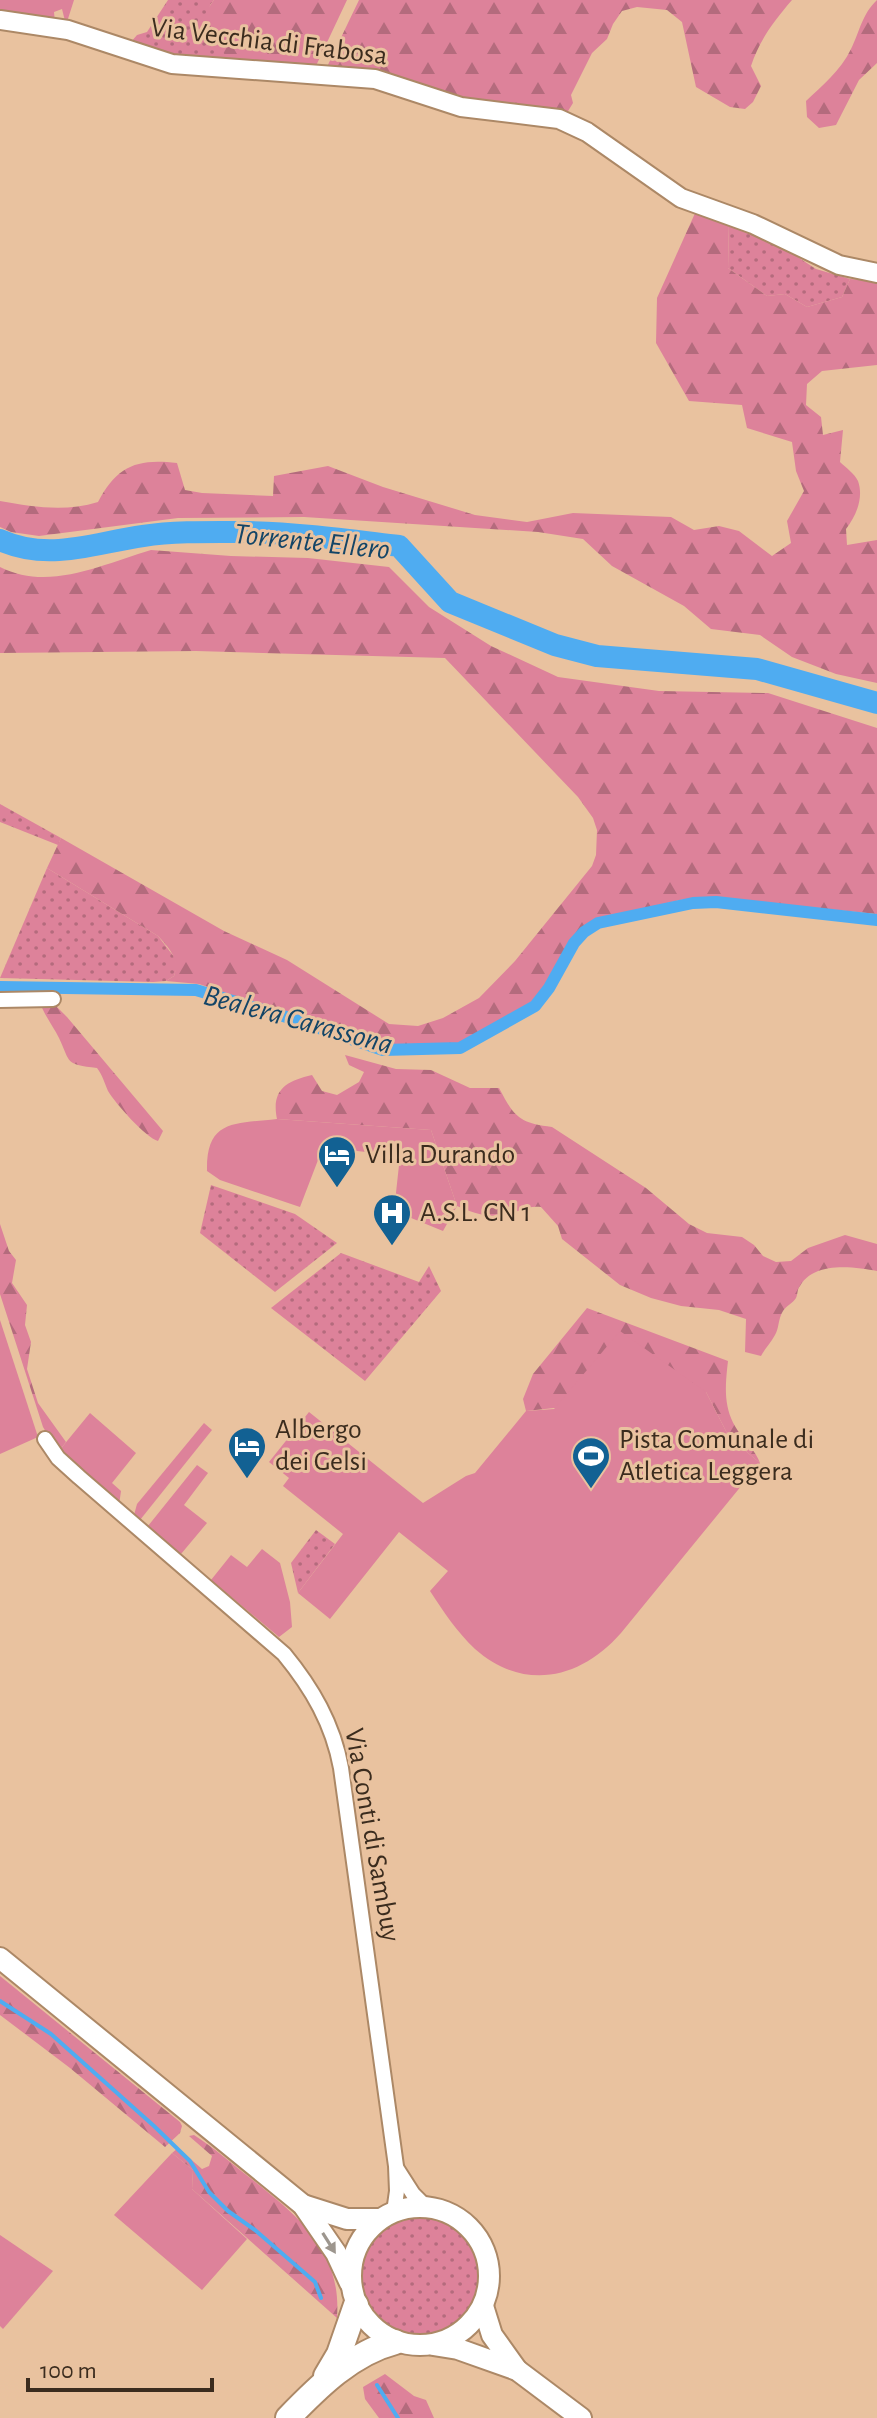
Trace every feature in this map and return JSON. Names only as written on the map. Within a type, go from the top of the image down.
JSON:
[{"type":"highway","points":[[318,2388],[339,2354],[353,2294]]},
{"type":"highway","points":[[288,2418],[318,2388],[353,2361],[378,2346],[395,2342]]},
{"type":"main road","points":[[0,1958],[303,2205],[330,2243],[368,2323],[395,2342],[458,2349],[517,2370],[581,2418]]},
{"type":"main road","points":[[303,2205],[347,2219],[387,2215],[409,2207],[426,2207],[452,2214],[472,2230],[481,2243],[489,2267],[488,2290],[483,2306],[466,2329],[433,2345]]},
{"type":"main road","points":[[353,2294],[351,2265],[355,2250],[365,2233],[387,2215]]},
{"type":"main road","points":[[483,2306],[492,2335],[517,2370]]},
{"type":"street","name":"Via Vecchia di Frabosa","points":[[0,20],[68,30],[172,64],[375,79],[461,107],[559,119],[587,132],[681,198],[753,224],[839,265],[877,273]]},
{"type":"street","points":[[0,1000],[53,999]]},
{"type":"street","name":"Via Conti di Sambuy","points":[[45,1439],[58,1458],[79,1477],[284,1654],[302,1676],[326,1718],[341,1768],[396,2166],[397,2191],[387,2215]]},
{"type":"street","name":"Via Conti di Sambuy","points":[[396,2166],[403,2181],[426,2207]]},
{"type":"green space","points":[[0,0],[74,0],[66,25],[62,9],[54,12],[55,23],[0,15]]},
{"type":"green space","points":[[168,0],[214,0],[210,5],[208,31],[234,65],[194,63],[131,42],[137,35],[147,32]]},
{"type":"green space","points":[[214,0],[347,0],[314,70],[234,65],[215,42],[207,26],[208,9]]},
{"type":"green space","points":[[359,0],[792,0],[768,31],[755,56],[751,66],[761,86],[753,102],[745,109],[730,107],[696,87],[682,22],[667,10],[637,7],[622,11],[607,39],[592,53],[571,95],[573,103],[565,116],[508,109],[325,71]]},
{"type":"green space","points":[[877,0],[877,63],[859,80],[836,125],[819,128],[807,117],[806,101],[842,64]]},
{"type":"green space","points":[[696,211],[729,221],[728,268],[767,296],[785,294],[807,307],[842,297],[850,279],[877,281],[877,365],[822,371],[807,384],[806,405],[821,417],[823,435],[843,430],[840,462],[852,473],[860,487],[856,513],[846,529],[847,545],[877,540],[877,683],[836,674],[792,657],[760,635],[711,629],[684,606],[612,566],[583,539],[538,532],[304,517],[178,518],[39,536],[0,527],[0,501],[61,508],[98,502],[113,480],[139,464],[177,463],[185,490],[273,496],[274,476],[328,466],[383,487],[475,515],[527,522],[573,513],[671,517],[694,530],[719,526],[739,531],[772,556],[791,543],[787,521],[804,491],[796,471],[792,442],[747,428],[742,405],[689,401],[656,343],[657,298]]},
{"type":"green space","points":[[729,221],[776,243],[816,269],[850,279],[842,297],[807,307],[785,294],[767,296],[728,268]]},
{"type":"green space","points":[[151,550],[308,558],[389,567],[429,607],[491,646],[558,677],[659,691],[768,693],[877,728],[877,914],[708,897],[680,900],[593,921],[576,935],[549,980],[532,1001],[516,1013],[458,1043],[400,1047],[382,1045],[199,984],[166,981],[174,976],[176,964],[158,936],[47,868],[61,838],[224,931],[287,960],[389,1024],[418,1026],[443,1018],[479,998],[515,961],[592,866],[596,855],[597,830],[593,818],[578,797],[445,658],[196,651],[0,653],[0,567],[38,577],[57,576],[95,568]]},
{"type":"green space","points":[[0,804],[61,838],[58,845],[0,822]]},
{"type":"green space","points":[[47,868],[158,936],[175,958],[177,967],[174,976],[166,981],[153,982],[0,978]]},
{"type":"green space","points":[[40,1003],[56,1006],[67,1017],[163,1131],[158,1141],[139,1127],[117,1103],[97,1068],[70,1061]]},
{"type":"green space","points":[[345,1055],[396,1069],[431,1070],[470,1088],[499,1088],[518,1116],[531,1123],[552,1127],[646,1188],[689,1224],[707,1233],[742,1237],[763,1256],[776,1262],[791,1261],[808,1248],[845,1235],[877,1244],[877,1271],[824,1269],[806,1278],[796,1298],[783,1311],[776,1333],[761,1356],[745,1352],[746,1319],[719,1310],[681,1306],[651,1298],[620,1285],[562,1239],[558,1226],[541,1207],[491,1216],[457,1206],[431,1130],[277,1119],[276,1101],[279,1094],[282,1088],[295,1080],[312,1075],[322,1091],[337,1095],[359,1082],[364,1072],[349,1065]]},
{"type":"green space","points":[[277,1119],[431,1130],[457,1206],[443,1231],[394,1211],[400,1156],[323,1147],[300,1207],[220,1180],[207,1171],[212,1142],[226,1127]]},
{"type":"green space","points":[[211,1185],[295,1214],[337,1243],[275,1292],[200,1233]]},
{"type":"green space","points":[[0,1224],[9,1251],[16,1260],[12,1283],[27,1305],[25,1325],[31,1342],[27,1369],[38,1403],[66,1442],[58,1452],[43,1427],[0,1294]]},
{"type":"green space","points":[[341,1253],[419,1282],[429,1266],[441,1291],[365,1381],[271,1308]]},
{"type":"green space","points":[[587,1308],[728,1361],[727,1406],[733,1423],[760,1463],[729,1437],[706,1392],[526,1411],[523,1399],[533,1374]]},
{"type":"green space","points":[[0,1320],[38,1437],[0,1454]]},
{"type":"green space","name":"Pista Comunale di Atletica Leggera","points":[[620,1331],[706,1392],[729,1437],[760,1463],[605,1649],[570,1670],[551,1674],[532,1675],[494,1663],[462,1636],[430,1591],[448,1571],[399,1532],[330,1619],[298,1593],[343,1534],[283,1486],[289,1478],[269,1462],[309,1412],[423,1503],[475,1473],[526,1411],[554,1409]]},
{"type":"green space","points":[[90,1413],[136,1453],[112,1483],[121,1491],[119,1505],[58,1452]]},
{"type":"green space","points":[[204,1423],[212,1430],[140,1520],[134,1515],[137,1504]]},
{"type":"green space","points":[[197,1465],[208,1473],[184,1505],[207,1523],[181,1554],[148,1526]]},
{"type":"green space","points":[[316,1530],[335,1544],[298,1593],[291,1563]]},
{"type":"green space","points":[[262,1549],[280,1563],[290,1602],[292,1627],[279,1637],[211,1580],[231,1555],[247,1567]]},
{"type":"green space","points":[[0,1976],[180,2122],[180,2133],[165,2147],[0,2015]]},
{"type":"green space","points":[[194,2135],[284,2206],[313,2237],[332,2273],[337,2294],[337,2318],[192,2189],[193,2170],[172,2153],[178,2148],[202,2169],[209,2166],[212,2156],[189,2136]]},
{"type":"green space","points":[[172,2153],[193,2170],[192,2189],[247,2239],[202,2290],[114,2215]]},
{"type":"green space","points":[[420,2216],[443,2221],[462,2234],[475,2253],[480,2276],[475,2299],[462,2318],[443,2331],[420,2336],[397,2331],[378,2318],[365,2299],[360,2276],[365,2253],[378,2234],[397,2221]]},
{"type":"green space","points":[[0,2235],[53,2271],[3,2329],[0,2326]]},
{"type":"green space","points":[[385,2374],[414,2396],[426,2400],[434,2418],[379,2418],[365,2399],[363,2387]]},
{"type":"waterway","name":"Torrente Ellero","points":[[0,540],[36,550],[54,550],[156,534],[247,532],[399,546],[450,602],[555,645],[597,656],[757,669],[877,703]]},
{"type":"waterway","name":"Bealera Carassona","points":[[0,987],[196,990],[383,1050],[460,1048],[535,1006],[549,988],[574,943],[598,923],[693,903],[716,902],[877,920]]},
{"type":"waterway","points":[[0,2001],[51,2034],[154,2126],[190,2161],[209,2192],[228,2211],[315,2282],[321,2298]]},
{"type":"waterway","points":[[377,2385],[398,2418]]},
{"type":"place","name":"Villa Durando","points":[[337,1189]]},
{"type":"place","name":"A.S.L. CN 1","points":[[392,1247]]},
{"type":"place","name":"Albergo dei Gelsi","points":[[247,1480]]},
{"type":"place","name":"Pista Comunale di Atletica Leggera","points":[[591,1490]]}]
